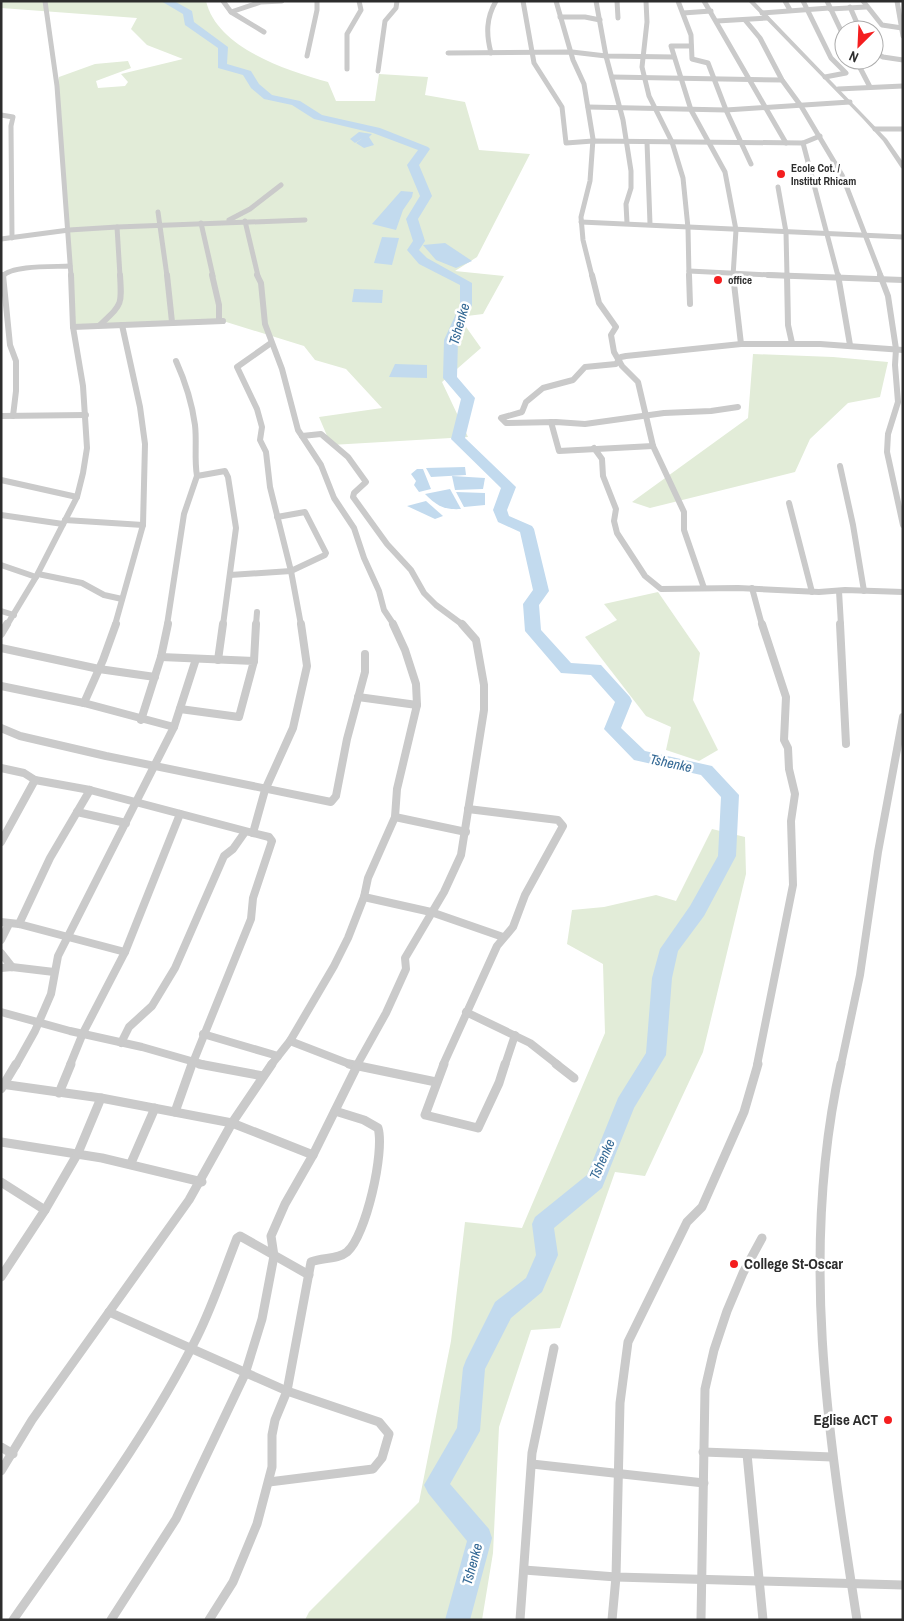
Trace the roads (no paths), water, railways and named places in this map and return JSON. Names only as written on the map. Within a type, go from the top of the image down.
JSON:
[{"type":"street","points":[[1,634],[37,575],[76,497],[83,474],[87,448],[84,386],[73,327],[69,230],[57,86],[45,1]]},
{"type":"street","points":[[223,1],[231,12],[264,32]]},
{"type":"street","points":[[231,12],[259,3],[282,1]]},
{"type":"street","points":[[307,56],[317,10],[317,1]]},
{"type":"street","points":[[347,69],[347,34],[361,10],[360,1]]},
{"type":"street","points":[[378,71],[385,21],[396,8],[397,1]]},
{"type":"street","points":[[491,53],[486,30],[491,10],[496,1]]},
{"type":"street","points":[[523,1],[534,63],[562,107],[566,143],[593,141],[803,143],[820,136]]},
{"type":"street","points":[[556,1],[573,60],[584,84],[593,141],[590,181],[582,210],[581,222],[583,240],[590,262],[589,269],[599,303],[616,327],[611,335],[614,352],[622,366],[638,382],[653,446],[684,512],[684,530],[704,588]]},
{"type":"street","points":[[596,1],[606,56],[620,108],[631,171],[631,188],[626,204],[626,223]]},
{"type":"street","points":[[617,1],[618,18]]},
{"type":"street","points":[[646,1],[647,22],[642,67],[649,96],[672,142],[683,178],[688,228],[690,304]]},
{"type":"street","points":[[678,1],[691,35],[692,59],[708,64],[726,110],[751,164]]},
{"type":"street","points":[[704,1],[767,107],[786,143]]},
{"type":"street","points":[[750,1],[875,129],[885,140],[902,166]]},
{"type":"street","points":[[785,1],[790,10]]},
{"type":"street","points":[[803,1],[831,58],[846,73],[825,76]]},
{"type":"street","points":[[827,1],[836,20]]},
{"type":"street","points":[[863,1],[882,25],[902,28]]},
{"type":"street","points":[[897,1],[903,36]]},
{"type":"street","points":[[850,7],[856,20]]},
{"type":"street","points":[[762,13],[866,7]]},
{"type":"street","points":[[683,13],[711,11]]},
{"type":"street","points":[[560,17],[585,17],[600,20]]},
{"type":"street","points":[[717,21],[767,18]]},
{"type":"street","points":[[745,20],[764,46],[782,80],[802,106],[842,175],[889,300],[896,349],[895,365],[898,402],[888,434],[888,452],[903,525]]},
{"type":"street","points":[[691,46],[671,46],[691,110],[725,172],[736,230],[733,274],[741,344]]},
{"type":"street","points":[[448,53],[572,52],[606,56],[674,57]]},
{"type":"street","points":[[884,57],[903,60]]},
{"type":"street","points":[[861,70],[870,87]]},
{"type":"street","points":[[612,77],[750,81],[782,80]]},
{"type":"street","points":[[838,90],[903,86]]},
{"type":"street","points":[[588,108],[726,110],[850,102]]},
{"type":"street","points":[[1,116],[13,117],[11,126],[12,238]]},
{"type":"street","points":[[875,129],[903,129]]},
{"type":"street","points":[[647,142],[650,224]]},
{"type":"street","points":[[803,143],[839,279],[850,345]]},
{"type":"street","points":[[222,222],[245,212],[281,185]]},
{"type":"street","points":[[778,186],[786,232],[788,325],[792,344]]},
{"type":"street","points":[[158,212],[158,224],[170,292],[172,322]]},
{"type":"street","points":[[1,239],[69,230],[158,224],[305,220]]},
{"type":"street","points":[[1,1470],[13,1454],[32,1420],[155,1251],[202,1182],[232,1123],[262,1076],[290,1041],[334,966],[348,938],[364,897],[368,878],[395,817],[396,789],[417,705],[416,684],[405,650],[397,630],[384,610],[379,591],[364,558],[354,528],[334,498],[321,465],[298,430],[282,369],[265,324],[261,283],[258,278],[245,222]]},
{"type":"street","points":[[581,222],[903,236]]},
{"type":"street","points":[[73,327],[221,321],[201,223]]},
{"type":"street","points":[[100,325],[120,306],[122,300],[117,227]]},
{"type":"street","points":[[13,416],[16,391],[16,361],[8,337],[3,275],[18,271],[70,266]]},
{"type":"street","points":[[689,271],[883,281],[903,280]]},
{"type":"street","points":[[84,703],[99,669],[122,599],[143,525],[145,444],[140,407],[122,325]]},
{"type":"street","points":[[121,1043],[129,1027],[148,1011],[158,998],[175,968],[224,856],[249,833],[265,790],[293,728],[307,666],[291,571],[277,517],[266,452],[260,440],[262,426],[257,409],[237,367],[271,344]]},
{"type":"street","points":[[738,407],[722,410],[646,415],[585,424],[551,422],[506,423],[501,418],[522,412],[526,402],[544,388],[574,380],[585,367],[616,364],[618,360],[626,356],[741,344],[850,345],[903,350]]},
{"type":"street","points":[[141,720],[161,657],[172,601],[184,514],[197,476],[195,464],[198,449],[195,424],[185,382],[176,361]]},
{"type":"street","points":[[1,416],[86,415]]},
{"type":"street","points":[[551,422],[559,451],[653,446]]},
{"type":"street","points":[[111,1620],[176,1519],[246,1374],[262,1319],[274,1256],[270,1242],[271,1236],[285,1204],[336,1111],[356,1066],[386,1013],[406,969],[405,958],[457,866],[466,832],[484,701],[484,685],[476,640],[462,624],[436,606],[424,593],[411,570],[388,544],[356,502],[353,497],[354,493],[366,482],[353,463],[321,434],[302,436]]},
{"type":"street","points":[[594,448],[602,459],[603,476],[616,509],[614,521],[617,533],[645,576],[661,589],[752,588],[812,592],[903,592]]},
{"type":"street","points":[[840,466],[854,525],[864,591]]},
{"type":"street","points":[[197,476],[225,471],[228,477],[236,528],[218,660]]},
{"type":"street","points":[[1,480],[76,497]]},
{"type":"street","points":[[789,503],[812,592]]},
{"type":"street","points":[[230,575],[291,571],[313,559],[324,557],[326,553],[305,512],[277,517]]},
{"type":"street","points":[[1,515],[64,522],[143,525]]},
{"type":"street","points":[[1,565],[37,575],[82,583],[104,596],[122,599]]},
{"type":"street","points":[[612,1620],[616,1577],[620,1403],[629,1339],[687,1222],[702,1207],[744,1112],[755,1076],[768,1019],[792,893],[791,821],[795,794],[789,769],[788,748],[784,740],[786,696],[776,661],[769,648],[752,588]]},
{"type":"street","points":[[839,591],[846,744]]},
{"type":"street","points":[[1,611],[14,615]]},
{"type":"street","points":[[180,709],[239,717],[254,661],[257,612]]},
{"type":"street","points":[[1,648],[99,669],[155,677]]},
{"type":"street","points":[[1,728],[20,736],[326,802],[334,800],[336,796],[347,739],[365,672],[365,654]]},
{"type":"street","points":[[161,657],[254,661]]},
{"type":"street","points":[[196,659],[174,728],[55,962],[52,992],[40,1023],[2,1086],[100,1098],[232,1123],[313,1155]]},
{"type":"street","points":[[1,686],[84,703],[174,728]]},
{"type":"street","points":[[358,697],[417,705]]},
{"type":"street","points":[[856,1620],[832,1457],[818,1281],[824,1156],[832,1107],[865,955],[879,850],[903,717]]},
{"type":"street","points":[[1,768],[24,773],[35,780],[90,790],[269,837],[272,840],[253,898],[251,919],[203,1034],[175,1112]]},
{"type":"street","points":[[1,842],[35,780]]},
{"type":"street","points":[[19,924],[50,858],[90,790]]},
{"type":"street","points":[[468,810],[558,820],[563,824],[523,900],[513,927],[503,937],[466,1012],[436,1082],[425,1115],[480,1127],[515,1035]]},
{"type":"street","points":[[77,812],[126,823]]},
{"type":"street","points":[[59,1093],[83,1033],[125,952],[180,814]]},
{"type":"street","points":[[395,817],[466,832]]},
{"type":"street","points":[[364,897],[431,912],[503,937]]},
{"type":"street","points":[[1,940],[5,923],[19,924],[125,952]]},
{"type":"street","points":[[1,953],[12,967]]},
{"type":"street","points":[[1,968],[12,967],[54,972]]},
{"type":"street","points":[[1,1012],[142,1047],[193,1063],[262,1076]]},
{"type":"street","points":[[466,1012],[515,1035],[542,1052],[574,1078]]},
{"type":"street","points":[[203,1034],[278,1056]]},
{"type":"street","points":[[290,1041],[356,1066],[436,1082]]},
{"type":"street","points":[[1,1277],[45,1210],[78,1152],[100,1098]]},
{"type":"street","points":[[130,1163],[155,1108]]},
{"type":"street","points":[[210,1620],[233,1582],[246,1554],[269,1482],[273,1460],[272,1435],[275,1420],[287,1391],[312,1262],[317,1259],[340,1256],[346,1253],[354,1243],[364,1222],[381,1139],[378,1128],[336,1111]]},
{"type":"street","points":[[1,1142],[78,1152],[130,1163],[202,1182]]},
{"type":"street","points":[[1,1182],[45,1210]]},
{"type":"street","points":[[13,1620],[110,1478],[190,1350],[213,1303],[236,1238],[240,1236],[309,1275]]},
{"type":"street","points":[[702,1620],[704,1398],[710,1360],[744,1270],[762,1238]]},
{"type":"street","points":[[109,1312],[190,1350],[287,1391],[379,1422],[389,1434],[379,1466],[373,1469],[269,1482]]},
{"type":"street","points":[[520,1620],[535,1437],[554,1348]]},
{"type":"street","points":[[1,1447],[13,1454]]},
{"type":"street","points":[[703,1452],[832,1457]]},
{"type":"street","points":[[748,1454],[763,1620]]},
{"type":"street","points":[[532,1464],[704,1483]]},
{"type":"street","points":[[524,1570],[616,1577],[903,1585]]},
{"type":"water","points":[[359,132],[372,134],[369,137],[374,145],[364,148],[356,143],[363,138],[355,143],[350,139]]},
{"type":"water","points":[[401,191],[413,192],[412,197],[403,210],[396,230],[372,224]]},
{"type":"water","points":[[382,237],[399,238],[392,265],[374,263]]},
{"type":"water","points":[[445,243],[472,261],[456,268],[436,260],[423,245]]},
{"type":"water","points":[[354,289],[383,290],[382,303],[352,302]]},
{"type":"water","points":[[395,364],[427,365],[427,378],[389,377]]},
{"type":"water","points":[[465,467],[466,475],[431,477],[426,468]]},
{"type":"water","points":[[417,469],[423,469],[431,489],[419,492],[414,485],[416,481],[411,474]]},
{"type":"water","points":[[452,476],[485,478],[483,489],[455,490]]},
{"type":"water","points":[[450,489],[461,509],[450,509],[441,506],[433,502],[425,494]]},
{"type":"water","points":[[456,492],[485,493],[485,505],[464,507]]},
{"type":"water","points":[[426,501],[443,516],[435,519],[407,506]]},
{"type":"waterway","name":"Tshenke","points":[[166,1],[188,13],[189,23],[223,47],[222,66],[247,73],[255,86],[268,97],[296,103],[318,117],[376,130],[424,149],[413,165],[426,196],[412,219],[419,241],[413,250],[423,261],[466,283],[466,305],[451,340],[450,378],[468,398],[458,439],[509,487],[500,510],[503,519],[527,529],[541,591],[531,604],[533,631],[567,669],[595,669],[624,701],[612,729],[640,756],[706,770],[730,795],[727,856],[697,911],[669,949],[662,978],[656,1055],[625,1104],[595,1181],[543,1224],[547,1255],[534,1285],[503,1310],[474,1368],[468,1431],[436,1485],[480,1538],[457,1620]]},
{"type":"place","name":"Ecole Cot. / Institut Rhicam","points":[[781,174]]},
{"type":"place","name":"office","points":[[718,280]]},
{"type":"place","name":"College St-Oscar","points":[[734,1264]]},
{"type":"place","name":"Eglise ACT","points":[[888,1420]]}]
